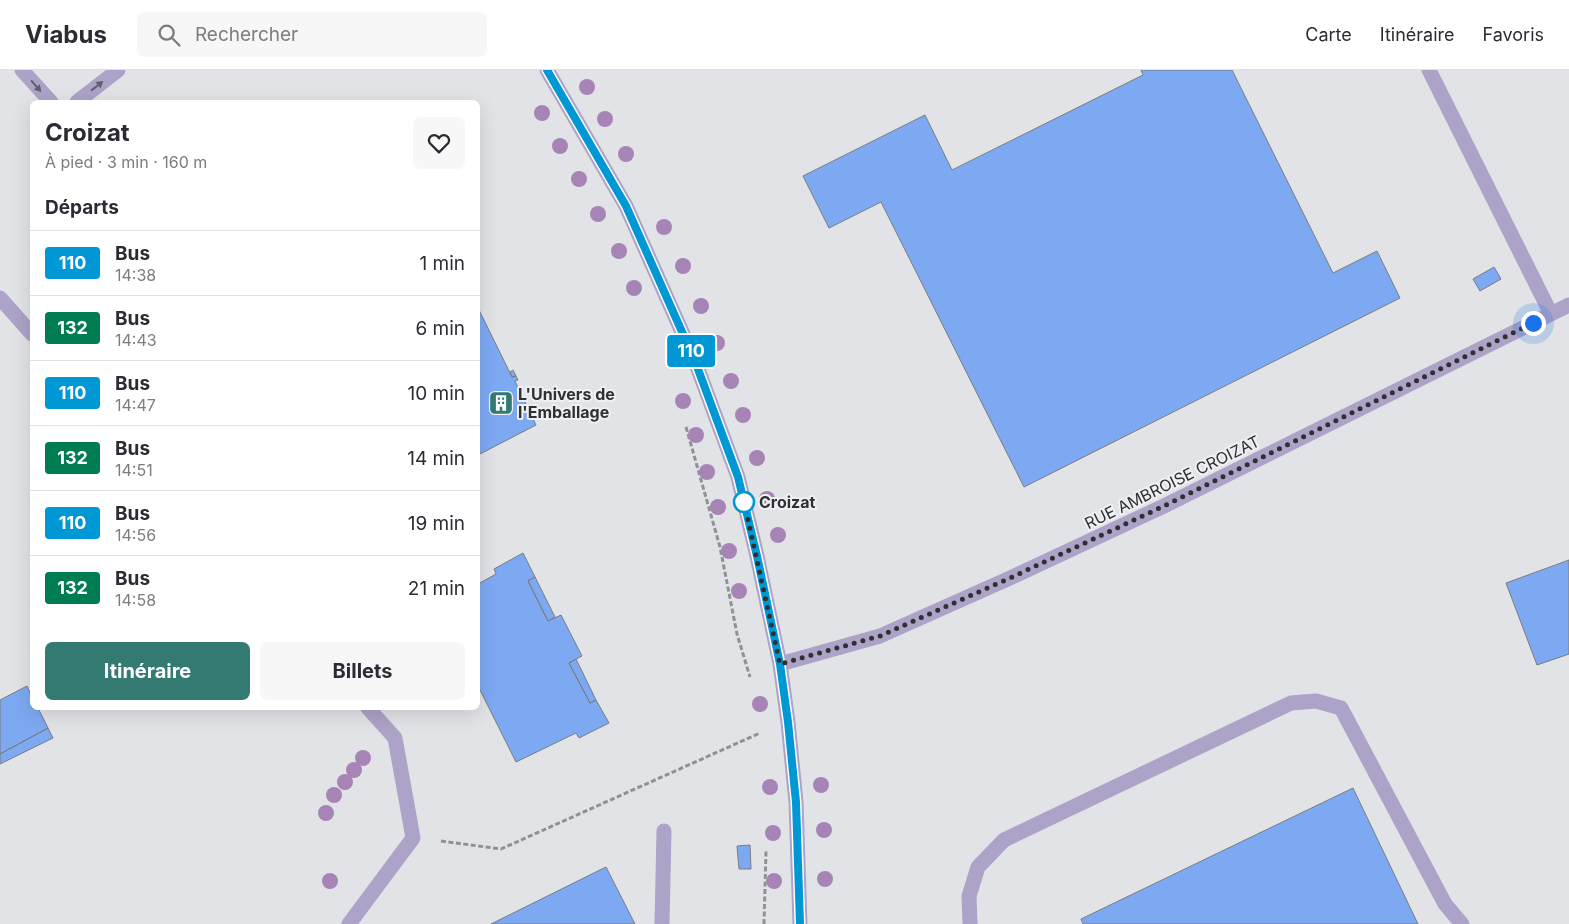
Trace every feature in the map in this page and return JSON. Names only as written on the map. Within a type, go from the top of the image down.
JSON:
[{"type":"street","points":[[22,70],[49,100]]},
{"type":"street","points":[[79,100],[118,70]]},
{"type":"street","points":[[547,70],[626,206],[695,361],[738,477],[780,664],[793,761],[800,924]]},
{"type":"street","points":[[1429,70],[1551,314]]},
{"type":"street","points":[[0,298],[30,332]]},
{"type":"street","name":"RUE AMBROISE CROIZAT","points":[[780,664],[880,636],[1010,578],[1164,506],[1569,305]]},
{"type":"street","points":[[970,924],[969,896],[978,867],[1004,840],[1291,703],[1316,700],[1341,708],[1445,904],[1462,924]]},
{"type":"street","points":[[349,924],[413,838],[395,738],[370,710]]},
{"type":"street","points":[[662,924],[664,832]]},
{"type":"path","points":[[685,424],[720,547],[737,634],[750,678]]},
{"type":"path","points":[[413,838],[501,849],[767,730]]},
{"type":"path","points":[[764,924],[766,848]]},
{"type":"building","points":[[1141,70],[1232,70],[1333,273],[1377,251],[1400,298],[1024,487],[881,202],[829,228],[803,176],[925,115],[952,170],[1143,75]]},
{"type":"building","points":[[1494,267],[1501,279],[1480,291],[1473,279]]},
{"type":"building","name":"L'Univers de l'Emballage","points":[[480,312],[512,377],[516,376],[518,380],[515,381],[536,425],[480,454]]},
{"type":"building","points":[[513,370],[516,376],[512,377],[510,372]]},
{"type":"building","points":[[523,553],[535,577],[528,581],[548,621],[561,615],[582,656],[569,663],[590,703],[596,700],[609,723],[579,738],[576,733],[516,762],[480,690],[480,583],[496,574],[494,569]]},
{"type":"building","points":[[1569,560],[1569,654],[1537,665],[1506,583]]},
{"type":"building","points":[[535,577],[555,617],[548,621],[528,581]]},
{"type":"building","points":[[576,659],[596,700],[590,703],[569,663]]},
{"type":"building","points":[[27,686],[30,693],[30,710],[39,710],[48,728],[0,754],[0,700]]},
{"type":"building","points":[[48,728],[53,738],[0,764],[0,754]]},
{"type":"building","points":[[1353,788],[1418,924],[1083,924],[1081,919]]},
{"type":"building","points":[[750,845],[751,869],[739,869],[737,846]]},
{"type":"building","points":[[606,867],[635,924],[491,924]]},
{"type":"bus line","name":"110","points":[[547,70],[626,206],[695,361],[738,477],[780,664],[793,761],[800,924]]},
{"type":"place","name":"L'Univers de l'Emballage","points":[[501,403]]},
{"type":"place","name":"Croizat","points":[[744,502]]},
{"type":"route","points":[[744,502],[780,664],[880,636],[1010,578],[1164,506],[1533,323]]}]
